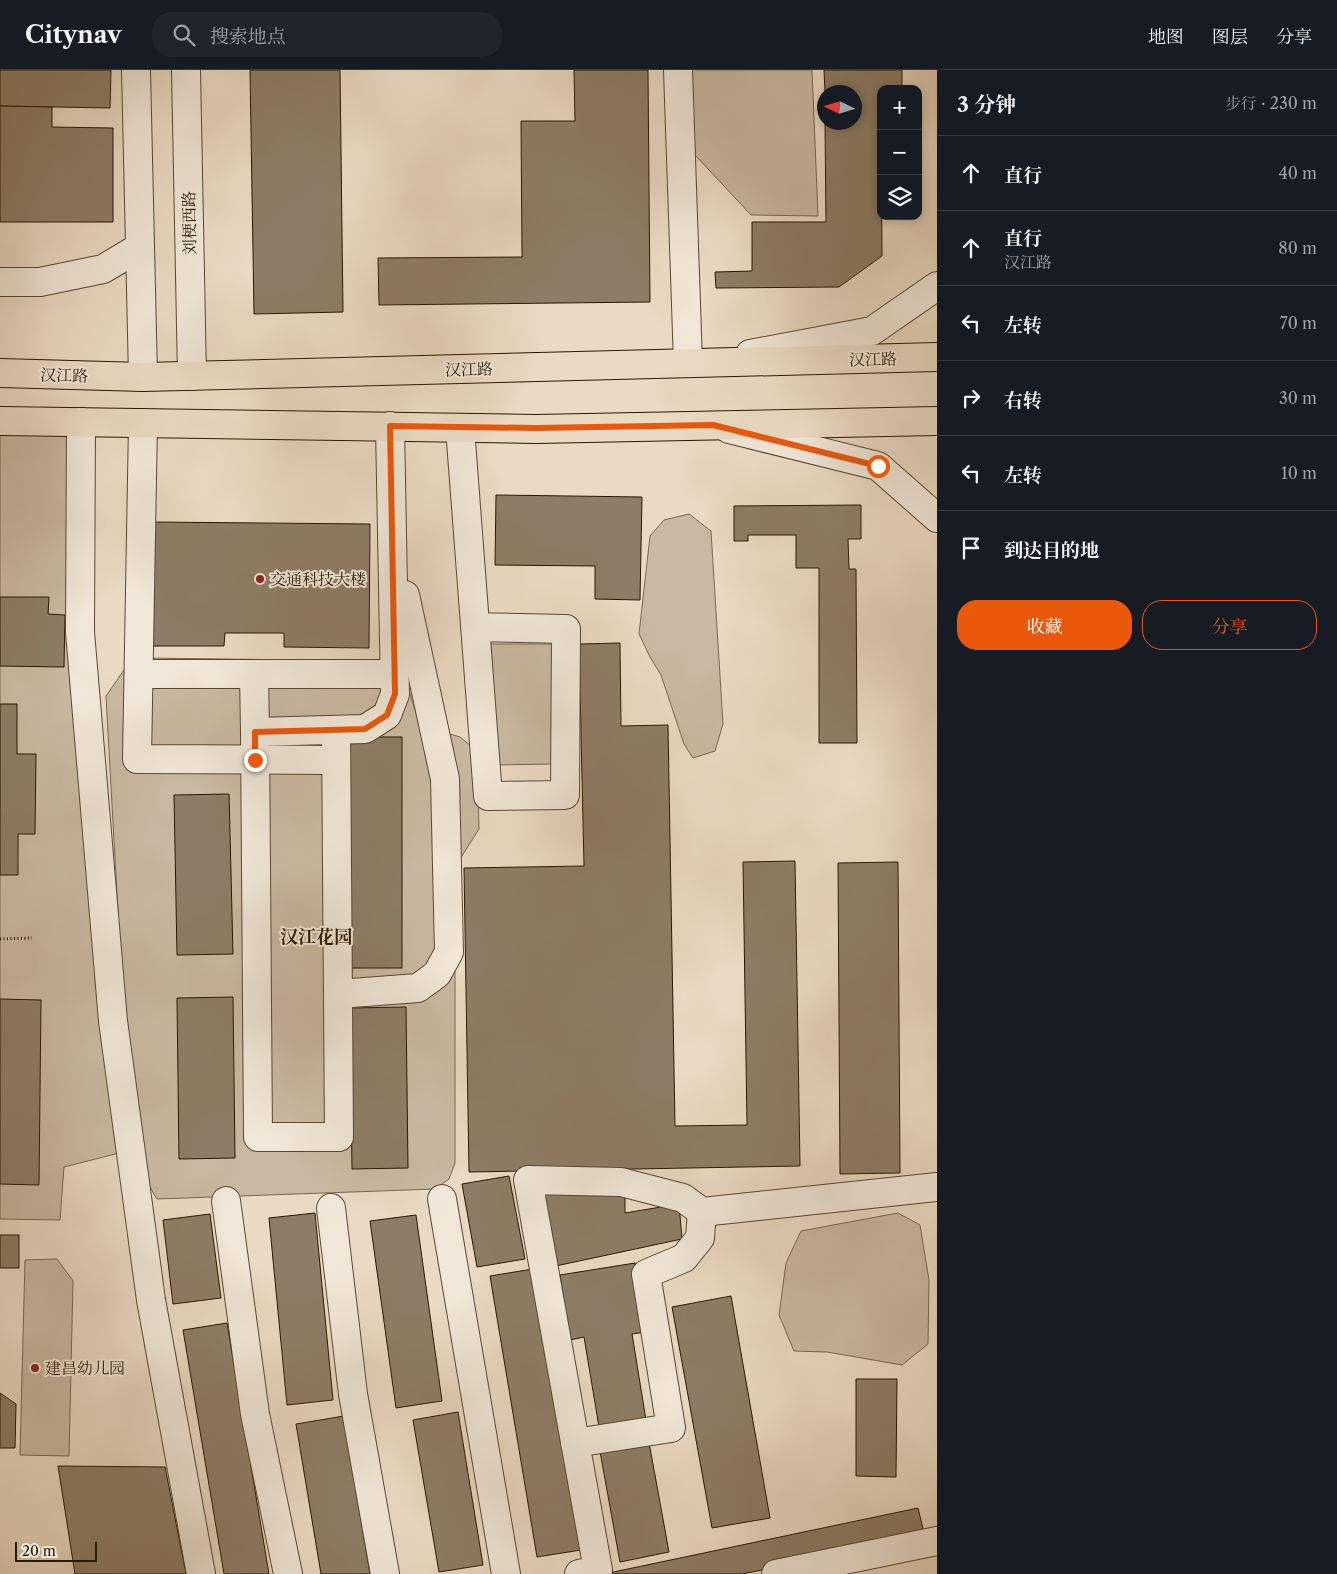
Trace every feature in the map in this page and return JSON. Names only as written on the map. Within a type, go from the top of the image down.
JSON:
[{"type":"main road","name":"汉江路","points":[[0,373],[143,377],[937,357]]},
{"type":"main road","points":[[0,421],[460,428],[937,422]]},
{"type":"street","points":[[136,70],[143,377]]},
{"type":"street","name":"刘梗西路","points":[[186,70],[192,376]]},
{"type":"street","points":[[678,70],[695,363],[872,332],[937,286]]},
{"type":"street","points":[[0,282],[40,282],[103,269],[140,247]]},
{"type":"street","points":[[81,422],[80,632],[113,1022],[151,1300],[201,1574]]},
{"type":"street","points":[[143,423],[137,759],[336,760]]},
{"type":"street","points":[[713,425],[878,466],[937,518]]},
{"type":"street","points":[[255,732],[365,729],[387,715],[395,694],[390,426]]},
{"type":"street","points":[[460,428],[475,627],[488,796],[565,794],[566,629],[475,627]]},
{"type":"street","points":[[338,994],[418,988],[437,974],[449,952],[445,779],[392,534]]},
{"type":"street","points":[[139,674],[394,674]]},
{"type":"street","points":[[254,674],[258,1137],[339,1137],[336,730]]},
{"type":"street","points":[[580,1574],[598,1570],[528,1180],[621,1182],[683,1198],[702,1212],[937,1186]]},
{"type":"street","points":[[442,1199],[506,1574]]},
{"type":"street","points":[[226,1201],[255,1414],[288,1574]]},
{"type":"street","points":[[331,1208],[353,1394],[385,1574]]},
{"type":"street","points":[[575,1443],[671,1428],[646,1274],[684,1258],[700,1238],[702,1212]]},
{"type":"street","points":[[776,1574],[937,1541]]},
{"type":"path","points":[[0,939],[32,938]]},
{"type":"shaded area","points":[[692,70],[812,70],[818,216],[751,215],[695,155]]},
{"type":"shaded area","points":[[0,421],[81,422],[80,632],[131,1150],[64,1167],[60,1220],[0,1219]]},
{"type":"shaded area","points":[[689,514],[711,531],[723,724],[715,751],[693,758],[684,744],[661,675],[639,634],[650,536],[664,520]]},
{"type":"shaded area","points":[[487,644],[553,644],[552,764],[497,765]]},
{"type":"shaded area","points":[[148,658],[376,661],[405,678],[420,725],[460,737],[477,751],[479,829],[455,867],[455,1163],[449,1179],[435,1189],[157,1199],[142,1174],[123,1003],[106,696],[126,667]]},
{"type":"shaded area","points":[[898,1213],[920,1225],[929,1280],[928,1344],[902,1365],[827,1352],[794,1351],[779,1315],[786,1263],[801,1231]]},
{"type":"shaded area","points":[[57,1259],[73,1281],[69,1456],[20,1455],[25,1260]]},
{"type":"building","points":[[0,70],[111,70],[110,108],[0,106]]},
{"type":"building","points":[[250,70],[340,70],[343,312],[254,314]]},
{"type":"building","points":[[574,70],[648,70],[650,302],[379,305],[378,258],[522,257],[521,121],[575,121]]},
{"type":"building","points":[[824,70],[902,70],[902,85],[877,85],[877,220],[882,220],[882,256],[839,287],[716,288],[715,272],[752,271],[752,222],[826,222],[825,130],[862,130],[862,85],[825,85]]},
{"type":"building","points":[[0,106],[52,107],[52,127],[113,128],[113,222],[0,222]]},
{"type":"building","points":[[496,495],[642,497],[640,600],[595,599],[595,566],[495,565]]},
{"type":"building","points":[[861,505],[861,539],[848,539],[849,569],[856,569],[857,743],[819,743],[819,568],[796,568],[796,535],[748,535],[748,541],[734,541],[734,506]]},
{"type":"building","name":"交通科技大楼","points":[[151,522],[370,524],[369,648],[284,647],[284,633],[225,633],[224,646],[150,646]]},
{"type":"building","points":[[0,597],[49,597],[48,614],[65,615],[64,667],[0,666]]},
{"type":"building","points":[[620,643],[621,726],[668,725],[675,1126],[747,1125],[743,862],[795,861],[800,1166],[469,1172],[464,868],[584,866],[579,644]]},
{"type":"building","points":[[0,704],[17,704],[17,754],[36,754],[35,834],[18,834],[18,875],[0,875]]},
{"type":"building","points":[[349,737],[402,737],[402,968],[349,968]]},
{"type":"building","points":[[229,794],[233,954],[177,955],[174,795]]},
{"type":"building","points":[[898,862],[900,1173],[840,1174],[838,863]]},
{"type":"building","points":[[233,997],[235,1158],[179,1159],[177,998]]},
{"type":"building","points":[[0,999],[41,1000],[39,1185],[0,1184]]},
{"type":"building","points":[[406,1007],[408,1168],[352,1169],[350,1008]]},
{"type":"building","points":[[509,1176],[525,1259],[477,1267],[462,1184]]},
{"type":"building","points":[[541,1192],[625,1194],[625,1213],[679,1204],[682,1239],[551,1267]]},
{"type":"building","points":[[315,1213],[333,1400],[287,1405],[269,1218]]},
{"type":"building","points":[[210,1214],[221,1298],[173,1304],[163,1220]]},
{"type":"building","points":[[416,1215],[442,1401],[396,1408],[370,1221]]},
{"type":"building","points":[[0,1235],[19,1235],[19,1268],[0,1268]]},
{"type":"building","points":[[635,1263],[646,1332],[632,1334],[646,1420],[599,1427],[584,1337],[570,1340],[560,1275]]},
{"type":"building","points":[[533,1269],[581,1550],[537,1557],[490,1276]]},
{"type":"building","points":[[731,1296],[770,1518],[712,1528],[672,1307]]},
{"type":"building","points":[[227,1323],[269,1574],[224,1574],[183,1330]]},
{"type":"building","points":[[856,1379],[897,1379],[896,1477],[856,1476]]},
{"type":"building","points":[[0,1393],[16,1404],[15,1448],[0,1448]]},
{"type":"building","points":[[458,1412],[483,1565],[439,1572],[413,1420]]},
{"type":"building","points":[[344,1416],[370,1574],[321,1574],[296,1424]]},
{"type":"building","points":[[648,1437],[669,1552],[620,1562],[599,1446]]},
{"type":"building","points":[[58,1466],[165,1467],[186,1574],[75,1574]]},
{"type":"building","points":[[918,1508],[925,1537],[742,1574],[604,1574]]},
{"type":"place","name":"交通科技大楼","points":[[260,579]]},
{"type":"place","name":"建昌幼儿园","points":[[35,1368]]},
{"type":"district","name":"汉江花园","points":[[316,937]]},
{"type":"route","points":[[255,760],[255,732],[365,729],[387,715],[395,694],[390,426],[536,428],[713,425],[878,466]]}]
